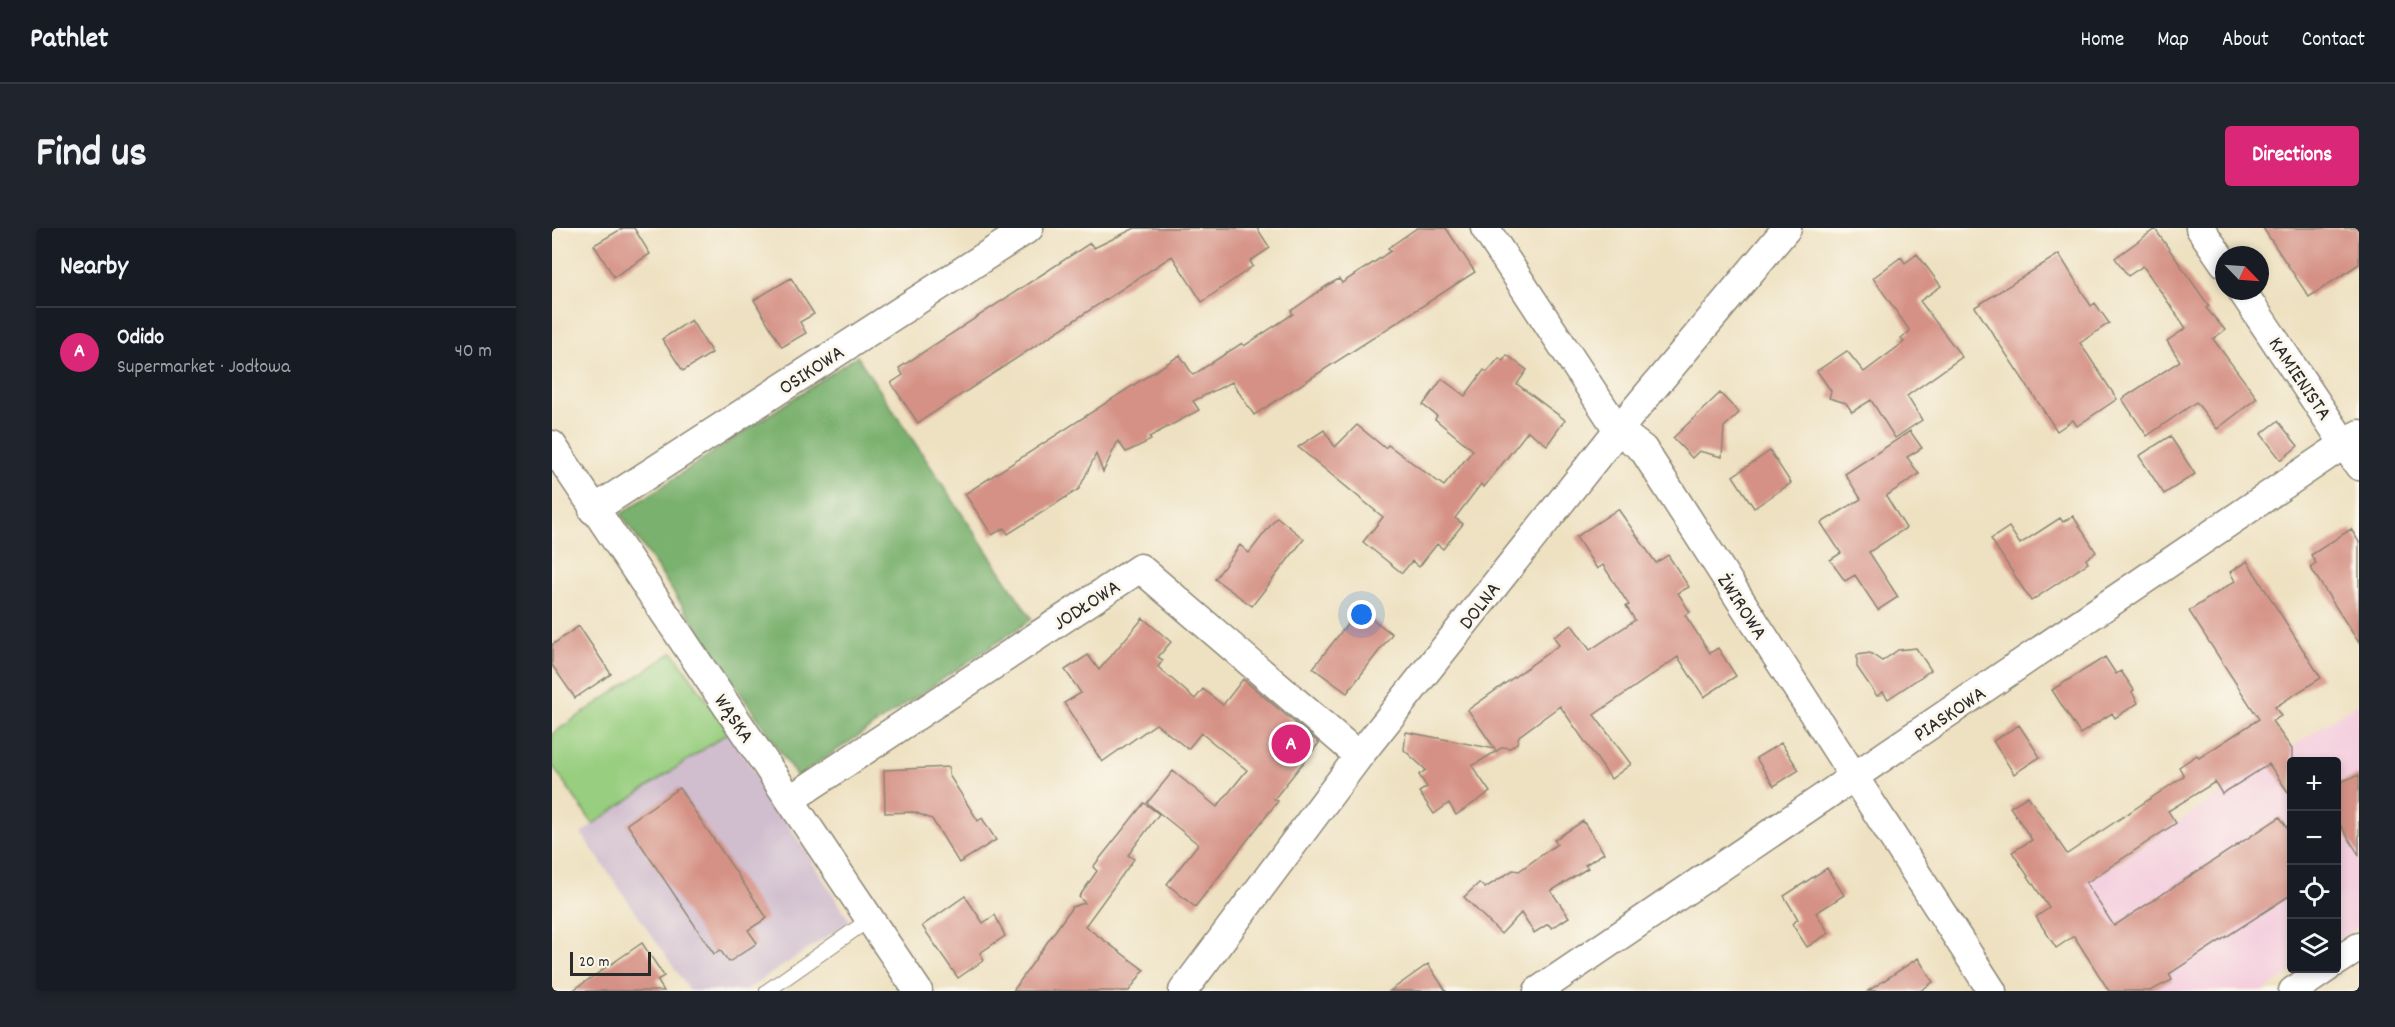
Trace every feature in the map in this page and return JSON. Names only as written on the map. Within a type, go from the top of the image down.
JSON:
[{"type":"street","name":"OSIKOWA","points":[[593,510],[1029,228]]},
{"type":"street","name":"ŻWIROWA","points":[[1485,228],[1618,430],[1643,449],[1852,778],[1992,991]]},
{"type":"street","name":"DOLNA","points":[[1183,991],[1359,756],[1618,430],[1787,228]]},
{"type":"street","points":[[2200,228],[2215,250]]},
{"type":"street","name":"KAMIENISTA","points":[[2248,300],[2354,448]]},
{"type":"street","name":"WĄSKA","points":[[552,446],[918,991]]},
{"type":"street","name":"PIASKOWA","points":[[1538,991],[1852,778],[2354,448]]},
{"type":"street","name":"JODŁOWA","points":[[791,799],[1140,568],[1359,756]]},
{"type":"street","points":[[2341,959],[2359,947]]},
{"type":"street","points":[[2294,991],[2321,973]]},
{"type":"lane","points":[[767,991],[870,918]]},
{"type":"shaded area","points":[[2359,702],[2359,926],[2341,939],[2341,757],[2287,757],[2287,973],[2291,973],[2263,991],[2157,991],[2086,883]]},
{"type":"shaded area","points":[[729,732],[850,921],[745,991],[690,991],[581,833]]},
{"type":"green space","points":[[857,356],[1032,619],[797,777],[621,514]]},
{"type":"green space","points":[[673,652],[729,732],[593,824],[552,765],[552,734]]},
{"type":"building","points":[[623,228],[634,228],[650,254],[614,277],[594,245]]},
{"type":"building","points":[[1135,228],[1257,228],[1270,248],[1250,261],[1253,266],[1202,302],[1172,256],[918,423],[891,383],[903,375],[899,368],[1090,243],[1094,248]]},
{"type":"building","points":[[1417,228],[1446,228],[1475,272],[1254,415],[1232,382],[1193,401],[1199,410],[1149,437],[1151,440],[1126,452],[1118,441],[1103,472],[1096,454],[1079,489],[1008,534],[1004,528],[992,535],[965,494],[1180,355],[1193,375],[1242,343],[1244,346],[1293,314],[1291,311],[1328,285],[1339,279],[1342,283],[1391,251],[1388,248]]},
{"type":"building","points":[[2263,228],[2359,228],[2359,264],[2309,297]]},
{"type":"building","points":[[2155,229],[2209,306],[2206,308],[2225,330],[2213,339],[2257,398],[2217,429],[2196,402],[2147,436],[2122,399],[2180,361],[2167,341],[2186,328],[2143,266],[2128,276],[2115,258]]},
{"type":"building","points":[[1917,254],[1941,286],[1920,301],[1962,357],[1907,396],[1922,420],[1895,438],[1871,400],[1852,412],[1846,403],[1829,398],[1831,391],[1817,371],[1847,351],[1864,372],[1904,342],[1901,338],[1910,331],[1873,278],[1901,257],[1905,263]]},
{"type":"building","points":[[2059,254],[2091,306],[2095,303],[2109,323],[2080,343],[2117,399],[2077,426],[2073,420],[2057,431],[1975,307]]},
{"type":"building","points":[[791,278],[814,314],[800,322],[806,333],[782,347],[754,300]]},
{"type":"building","points":[[691,320],[712,353],[683,371],[662,339]]},
{"type":"building","points":[[1507,355],[1527,370],[1517,384],[1565,420],[1547,445],[1528,431],[1484,487],[1481,484],[1455,518],[1463,524],[1443,549],[1437,544],[1419,567],[1412,561],[1402,573],[1363,542],[1383,517],[1298,447],[1324,430],[1335,447],[1357,425],[1385,448],[1388,445],[1444,486],[1473,450],[1435,419],[1437,416],[1423,405],[1442,379],[1465,396],[1484,370],[1487,372],[1499,358],[1503,361]]},
{"type":"building","points":[[1720,393],[1739,413],[1724,427],[1722,457],[1699,451],[1692,458],[1673,438]]},
{"type":"building","points":[[2278,421],[2298,446],[2281,460],[2261,434]]},
{"type":"building","points":[[1910,431],[1922,448],[1907,457],[1919,474],[1886,496],[1906,528],[1869,552],[1898,597],[1878,610],[1855,575],[1845,581],[1830,560],[1841,553],[1821,523],[1861,499],[1845,474]]},
{"type":"building","points":[[2170,436],[2195,474],[2164,494],[2139,456]]},
{"type":"building","points":[[1770,451],[1791,483],[1754,508],[1733,476]]},
{"type":"building","points":[[1618,509],[1656,563],[1668,555],[1689,587],[1678,593],[1690,612],[1685,615],[1710,653],[1718,648],[1736,676],[1704,697],[1678,657],[1594,715],[1631,764],[1611,779],[1560,706],[1519,736],[1517,743],[1510,748],[1503,747],[1472,766],[1490,792],[1456,815],[1449,803],[1434,814],[1419,792],[1427,787],[1419,775],[1426,770],[1404,750],[1406,732],[1495,749],[1468,710],[1559,645],[1554,637],[1572,625],[1590,650],[1635,620],[1626,606],[1629,605],[1603,565],[1597,569],[1576,537]]},
{"type":"building","points":[[2073,516],[2096,552],[2086,559],[2088,563],[2031,601],[1991,539],[2009,527],[2020,544],[2060,518],[2063,522]]},
{"type":"building","points":[[1277,517],[1304,539],[1252,606],[1215,579],[1240,545],[1249,553]]},
{"type":"building","points":[[2351,529],[2359,542],[2359,643],[2310,567],[2316,563],[2311,555]]},
{"type":"building","points":[[2247,561],[2321,678],[2275,707],[2281,716],[2272,721],[2292,749],[2292,757],[2287,757],[2287,791],[2269,764],[2222,794],[2215,782],[2168,811],[2176,823],[2086,883],[2114,926],[2280,817],[2287,828],[2287,897],[2169,974],[2172,980],[2150,991],[2109,991],[2074,936],[2056,948],[2036,917],[2049,908],[2012,852],[2032,840],[2010,807],[2028,796],[2067,854],[2184,776],[2179,767],[2197,755],[2199,758],[2259,719],[2189,611],[2235,581],[2230,572]]},
{"type":"building","points":[[1359,609],[1392,634],[1347,693],[1313,668]]},
{"type":"building","points":[[1143,618],[1171,642],[1158,657],[1163,660],[1158,667],[1195,699],[1203,689],[1223,705],[1243,679],[1319,743],[1274,799],[1278,801],[1195,907],[1167,884],[1198,844],[1147,803],[1173,771],[1217,807],[1247,770],[1201,733],[1188,749],[1156,724],[1102,762],[1064,703],[1081,693],[1065,670],[1088,655],[1099,670]]},
{"type":"building","points":[[579,626],[611,674],[575,698],[552,665],[552,645]]},
{"type":"building","points":[[1916,648],[1931,670],[1888,699],[1883,692],[1877,696],[1857,667],[1857,655],[1870,653],[1882,661],[1898,650]]},
{"type":"building","points":[[2105,657],[2116,674],[2121,671],[2134,690],[2132,692],[2138,703],[2115,718],[2112,713],[2080,734],[2052,690]]},
{"type":"building","points":[[2019,725],[2040,757],[2014,774],[1993,741]]},
{"type":"building","points":[[1781,743],[1799,770],[1774,786],[1756,758]]},
{"type":"building","points":[[949,767],[949,775],[978,821],[982,818],[996,840],[959,863],[932,819],[914,812],[885,813],[884,770]]},
{"type":"building","points":[[2359,775],[2359,855],[2341,826],[2341,782]]},
{"type":"building","points":[[679,788],[767,918],[748,930],[757,943],[729,962],[720,950],[714,954],[627,824]]},
{"type":"building","points":[[1144,803],[1159,814],[1128,855],[1134,859],[1085,926],[1144,970],[1129,991],[1013,991],[1072,907],[1085,903],[1079,897],[1097,871],[1093,867]]},
{"type":"building","points":[[1583,821],[1604,853],[1585,865],[1588,868],[1551,891],[1569,917],[1552,928],[1548,924],[1534,933],[1521,913],[1501,934],[1464,897],[1479,883],[1485,888],[1513,870],[1519,871],[1557,844],[1554,840]]},
{"type":"building","points":[[1827,868],[1844,895],[1816,913],[1829,933],[1807,947],[1792,924],[1798,919],[1784,896]]},
{"type":"building","points":[[965,896],[983,923],[995,915],[1005,936],[980,953],[984,960],[958,978],[922,926]]},
{"type":"building","points":[[642,943],[664,976],[657,980],[664,991],[572,991]]},
{"type":"building","points":[[1918,958],[1933,982],[1920,991],[1868,991]]},
{"type":"building","points":[[1428,964],[1446,991],[1390,991]]},
{"type":"place","name":"Odido","points":[[1291,744]]}]
